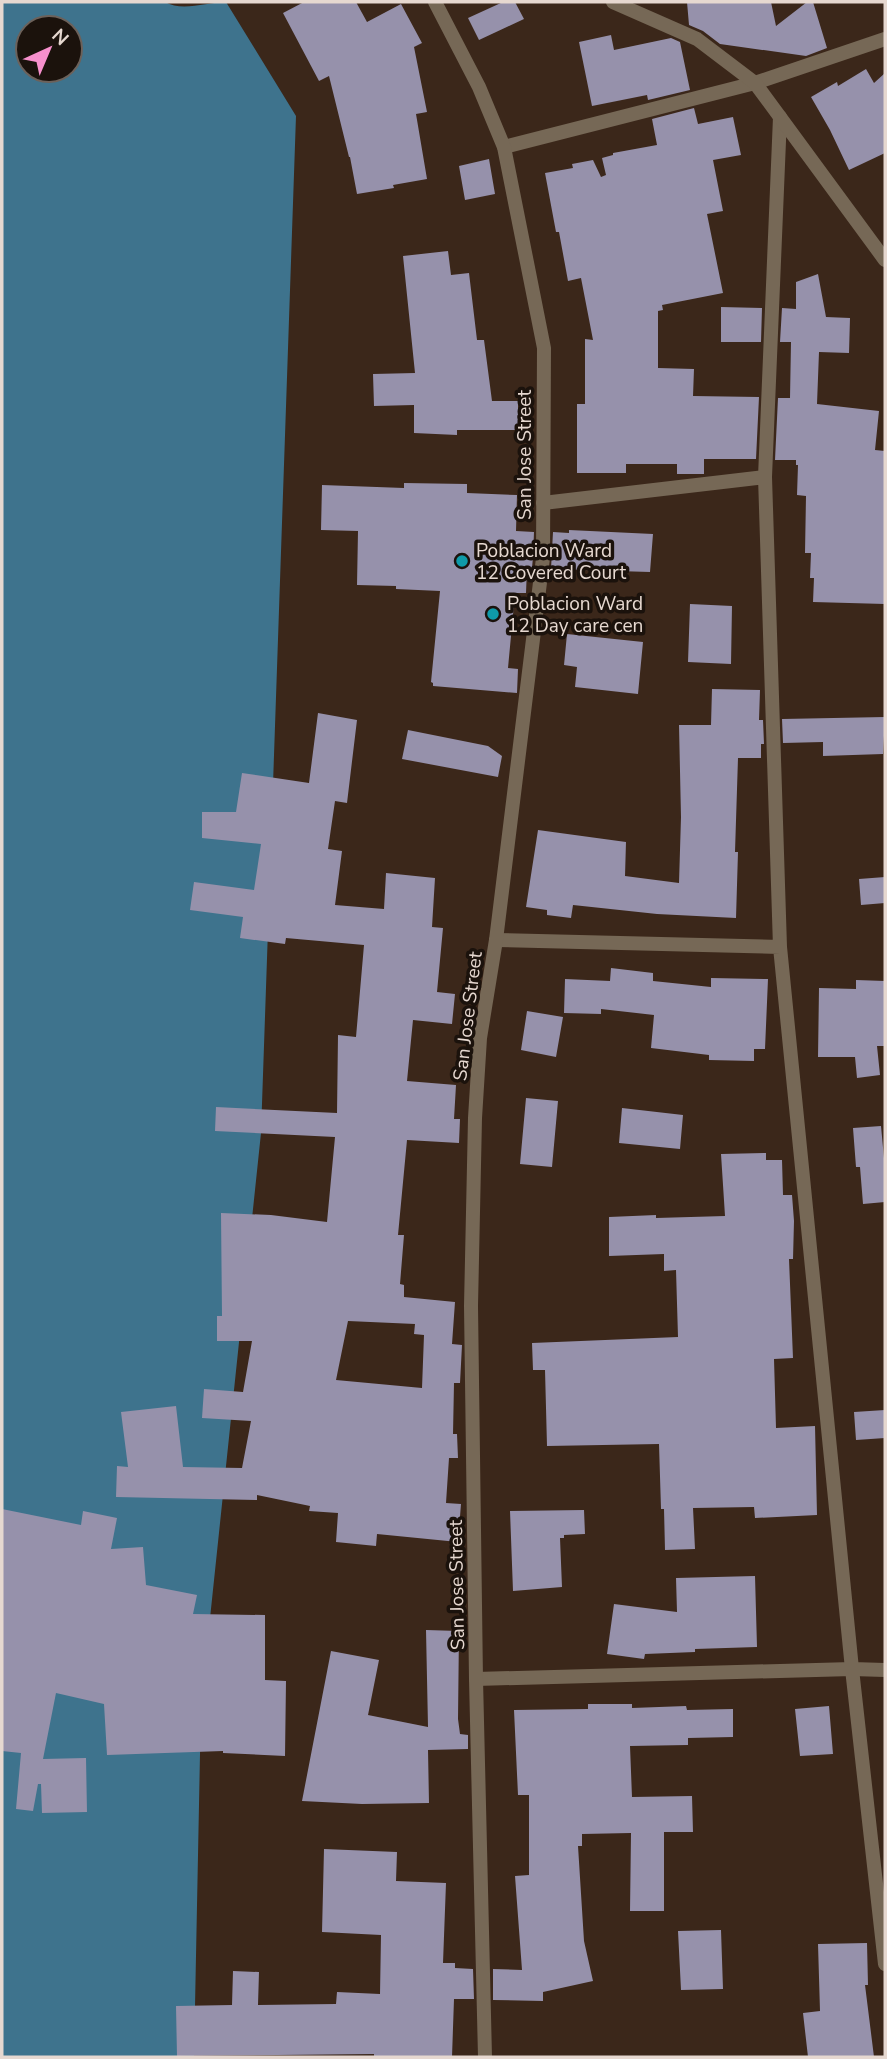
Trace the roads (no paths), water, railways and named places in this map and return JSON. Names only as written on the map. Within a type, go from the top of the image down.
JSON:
[{"type":"street","name":"San Jose Street","points":[[435,2],[479,88],[504,147],[544,348],[542,558],[496,940],[480,1038],[475,1118],[471,1306],[485,2057]]},
{"type":"street","points":[[613,2],[697,39],[755,83],[885,260]]},
{"type":"street","points":[[504,147],[755,83],[885,39]]},
{"type":"street","points":[[780,117],[765,477],[780,947],[852,1669],[885,1964]]},
{"type":"street","points":[[543,503],[765,477]]},
{"type":"street","points":[[496,940],[780,947]]},
{"type":"street","points":[[477,1679],[885,1670]]},
{"type":"water","points":[[2,2],[165,2],[187,6],[226,2],[296,116],[261,1133],[201,1704],[194,2057],[2,2057]]},
{"type":"place","name":"Poblacion Ward 12 Covered Court","points":[[462,561]]},
{"type":"place","name":"Poblacion Ward 12 Day care cen","points":[[493,614]]}]
